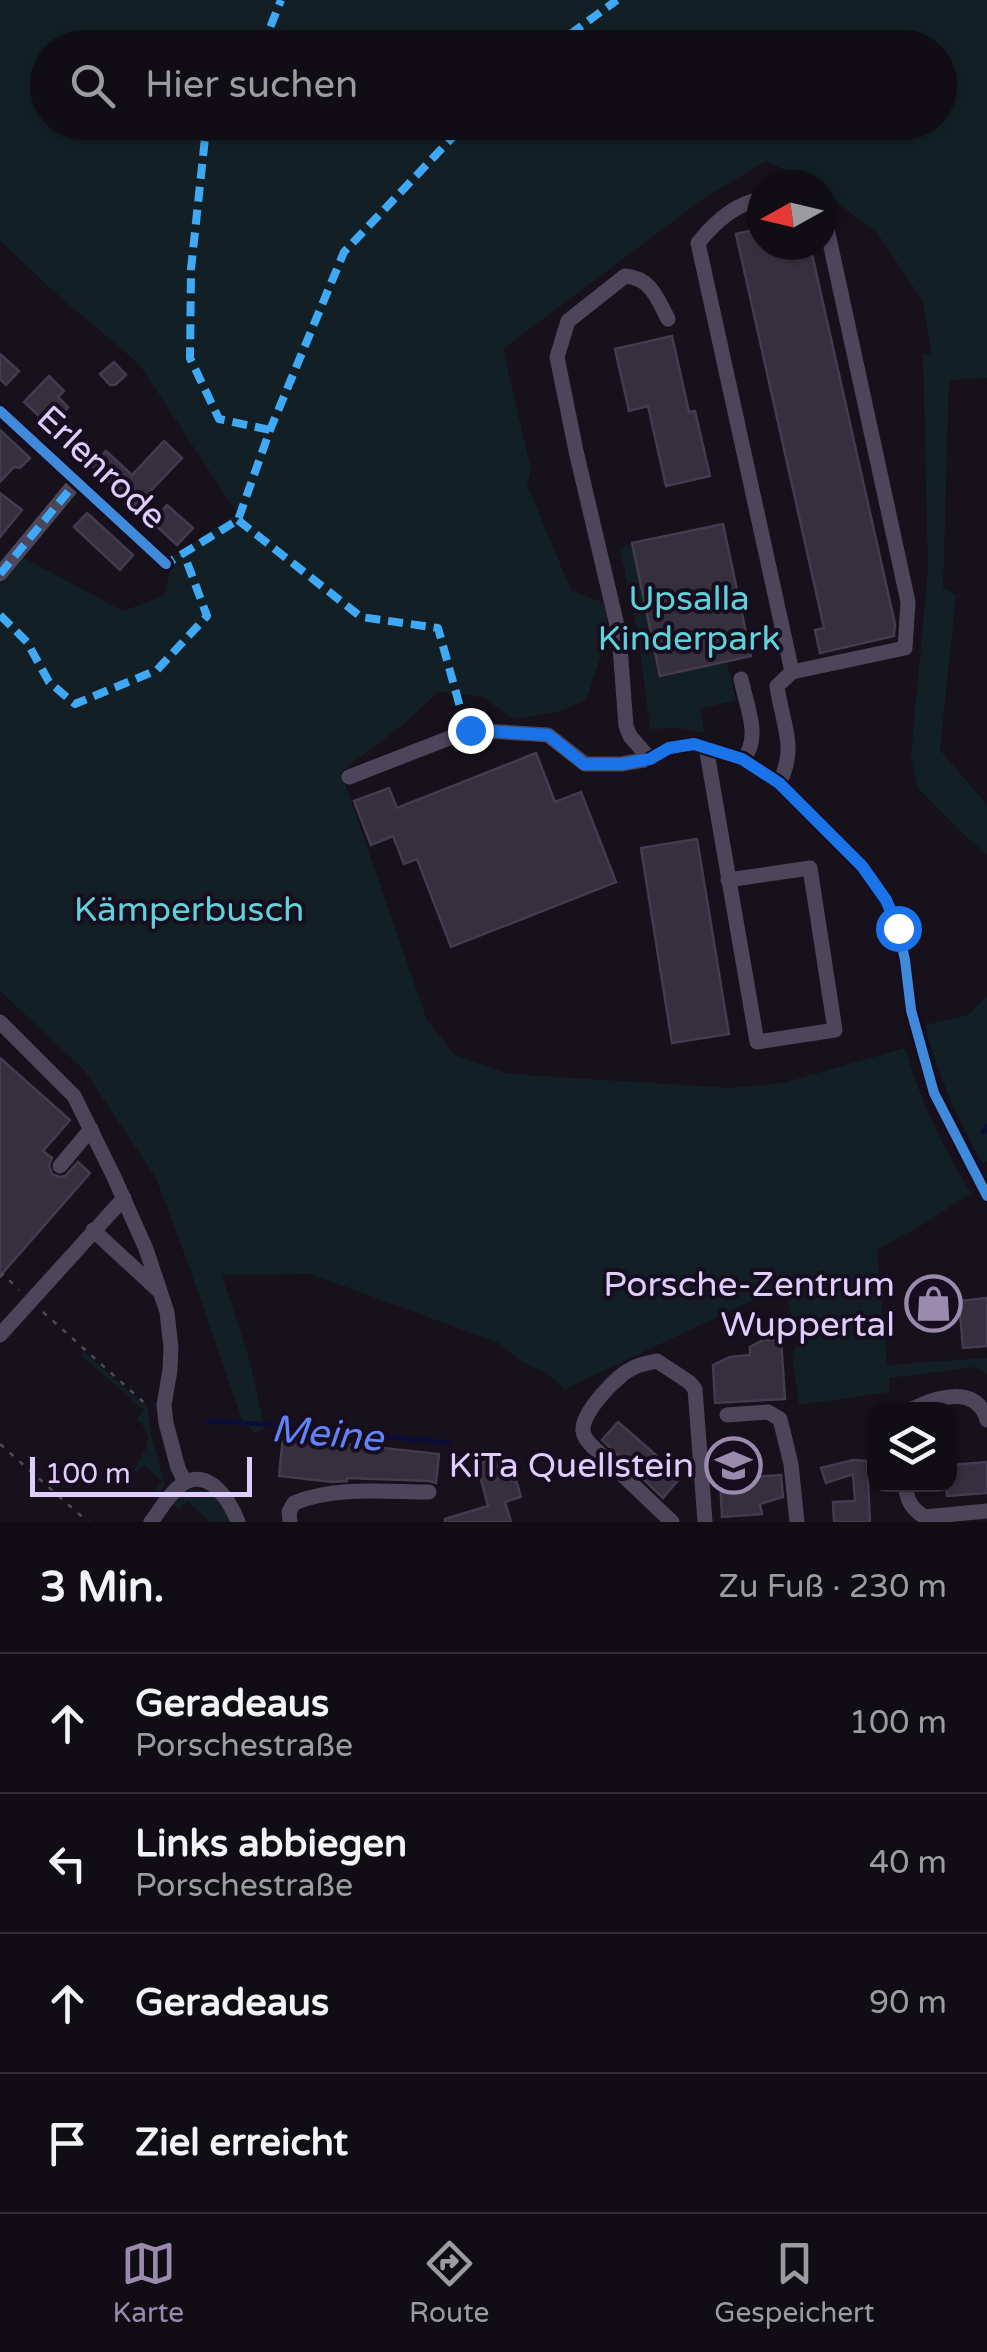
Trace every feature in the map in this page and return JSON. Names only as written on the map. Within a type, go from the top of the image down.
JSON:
[{"type":"street","points":[[747,202],[712,225],[698,243],[792,672]]},
{"type":"street","points":[[779,783],[789,756],[778,686],[792,672],[905,648],[908,602],[834,260]]},
{"type":"street","points":[[650,759],[626,726],[620,634],[557,357],[568,322],[625,276],[639,277],[645,282],[668,319]]},
{"type":"street","name":"Erlenrode","points":[[0,410],[166,564]]},
{"type":"street","points":[[0,574],[77,481]]},
{"type":"street","points":[[741,680],[754,740],[742,759]]},
{"type":"street","points":[[349,777],[470,730],[548,735],[584,764],[650,759],[669,748],[694,744],[742,759],[779,783],[862,866],[886,900],[906,960],[911,1010],[934,1093],[987,1196]]},
{"type":"street","points":[[706,747],[728,880],[757,1042],[835,1030],[810,868],[728,880]]},
{"type":"street","points":[[0,1022],[74,1096],[146,1249],[167,1312],[171,1348],[164,1405],[178,1468],[185,1482]]},
{"type":"street","points":[[60,1166],[90,1130]]},
{"type":"street","points":[[0,1335],[124,1198]]},
{"type":"street","points":[[93,1230],[161,1293]]},
{"type":"street","points":[[672,1522],[584,1436],[586,1416],[610,1387],[630,1368],[657,1360],[695,1388],[705,1522]]},
{"type":"street","points":[[925,1402],[962,1396],[976,1401],[987,1420]]},
{"type":"street","points":[[727,1415],[768,1412],[780,1419],[791,1464],[797,1522]]},
{"type":"street","points":[[151,1522],[185,1482],[202,1480],[222,1492],[238,1522]]},
{"type":"street","points":[[290,1522],[294,1502],[305,1498],[348,1491],[428,1492]]},
{"type":"street","points":[[906,1492],[911,1507],[926,1519],[987,1512]]},
{"type":"path","points":[[0,1277],[2,1274],[148,1406]]},
{"type":"path","points":[[0,1444],[88,1522]]},
{"type":"green space","name":"Kämperbusch","points":[[0,0],[987,0],[987,378],[949,380],[943,587],[956,595],[940,750],[987,805],[987,855],[918,788],[911,756],[928,570],[923,354],[932,353],[922,300],[878,234],[837,203],[837,170],[784,170],[766,161],[747,170],[503,349],[531,469],[527,485],[571,590],[604,603],[609,632],[586,700],[560,711],[515,720],[483,697],[438,692],[404,724],[341,772],[427,1020],[455,1055],[509,1074],[731,1088],[783,1083],[905,1048],[933,1122],[971,1193],[877,1250],[887,1365],[987,1358],[987,1374],[976,1367],[889,1378],[889,1392],[799,1405],[792,1356],[799,1340],[783,1286],[565,1389],[499,1343],[310,1274],[222,1275],[249,1358],[265,1429],[254,1433],[241,1417],[156,1178],[84,1070],[0,991],[0,586],[24,558],[123,611],[164,596],[174,556],[237,513],[139,364],[0,240]]},
{"type":"green space","name":"Upsalla Kinderpark","points":[[723,524],[751,656],[727,662],[736,700],[700,709],[705,733],[680,728],[650,729],[638,632],[620,549],[632,543]]},
{"type":"green space","points":[[987,996],[987,1161],[983,1164],[949,1096],[925,1025],[968,1015]]},
{"type":"green space","points":[[84,1352],[148,1408],[165,1485],[160,1493],[156,1489],[162,1481],[144,1465],[135,1470],[148,1440],[137,1419],[144,1410],[82,1356]]},
{"type":"green space","points":[[192,1489],[212,1494],[230,1522],[210,1522],[187,1501],[179,1509],[173,1504],[180,1492]]},
{"type":"building","points":[[747,231],[747,260],[813,260],[895,624],[894,636],[820,653],[815,630],[824,628],[736,234]]},
{"type":"building","points":[[672,336],[689,412],[695,411],[710,476],[666,486],[648,406],[629,411],[615,349]]},
{"type":"building","points":[[0,354],[19,371],[6,385],[0,379]]},
{"type":"building","points":[[114,362],[126,375],[110,385],[100,374]]},
{"type":"building","points":[[49,376],[64,391],[58,397],[68,407],[64,412],[69,417],[55,431],[24,402]]},
{"type":"building","points":[[0,430],[30,458],[0,482]]},
{"type":"building","points":[[164,441],[182,458],[136,506],[92,466],[106,451],[132,475]]},
{"type":"building","points":[[0,493],[22,510],[0,537]]},
{"type":"building","points":[[167,505],[193,528],[177,545],[152,522]]},
{"type":"building","points":[[87,513],[133,555],[120,570],[74,527]]},
{"type":"building","name":"Upsalla Kinderpark","points":[[723,524],[751,656],[660,676],[632,543]]},
{"type":"building","points":[[536,753],[555,802],[581,792],[616,882],[451,947],[417,859],[404,864],[393,836],[371,845],[354,801],[389,788],[397,808]]},
{"type":"building","points":[[697,839],[729,1034],[672,1043],[641,848]]},
{"type":"building","points":[[0,1058],[70,1120],[43,1151],[52,1158],[52,1174],[65,1176],[78,1162],[90,1173],[0,1276]]},
{"type":"building","points":[[987,1298],[987,1346],[963,1348],[959,1301]]},
{"type":"building","points":[[781,1339],[785,1399],[715,1403],[713,1365],[730,1357],[750,1355],[750,1347],[763,1340]]},
{"type":"building","points":[[618,1422],[681,1477],[663,1498],[602,1440]]},
{"type":"building","points":[[283,1437],[439,1454],[436,1483],[347,1478],[332,1482],[279,1476]]},
{"type":"building","points":[[495,1459],[498,1471],[512,1467],[521,1497],[505,1502],[511,1522],[445,1522],[488,1506],[477,1464]]},
{"type":"building","points":[[853,1460],[867,1461],[870,1522],[834,1522],[833,1502],[855,1501],[853,1474],[826,1483],[821,1468]]},
{"type":"building","points":[[987,1462],[987,1493],[947,1496],[947,1492],[957,1492],[957,1464]]},
{"type":"building","points":[[781,1475],[783,1497],[760,1504],[762,1514],[722,1517],[720,1479]]},
{"type":"waterway","name":"Meine","points":[[983,1132],[987,1126]]},
{"type":"waterway","name":"Meine","points":[[206,1423],[275,1425],[449,1443]]},
{"type":"marked path","points":[[269,30],[281,0]]},
{"type":"marked path","points":[[576,30],[617,0]]},
{"type":"marked path","points":[[205,140],[191,269],[190,358],[219,419],[270,430]]},
{"type":"marked path","points":[[162,560],[166,564],[238,520],[270,430],[344,252],[450,140]]},
{"type":"marked path","points":[[0,574],[77,481]]},
{"type":"marked path","points":[[238,520],[361,617],[438,628],[467,732]]},
{"type":"marked path","points":[[0,615],[27,642],[49,682],[75,704],[157,670],[207,616],[184,554]]},
{"type":"cycle path","points":[[0,411],[166,564]]},
{"type":"cycle path","points":[[650,759],[669,749],[694,744],[743,759],[779,783],[862,867],[886,900],[898,928],[911,1010],[934,1093],[987,1196]]},
{"type":"place","name":"Porsche-Zentrum Wuppertal","points":[[934,1304]]},
{"type":"place","name":"KiTa Quellstein","points":[[733,1465]]},
{"type":"route","points":[[470,730],[548,735],[584,764],[650,759],[669,748],[694,744],[742,759],[779,783],[862,866],[886,900],[898,928]]}]
